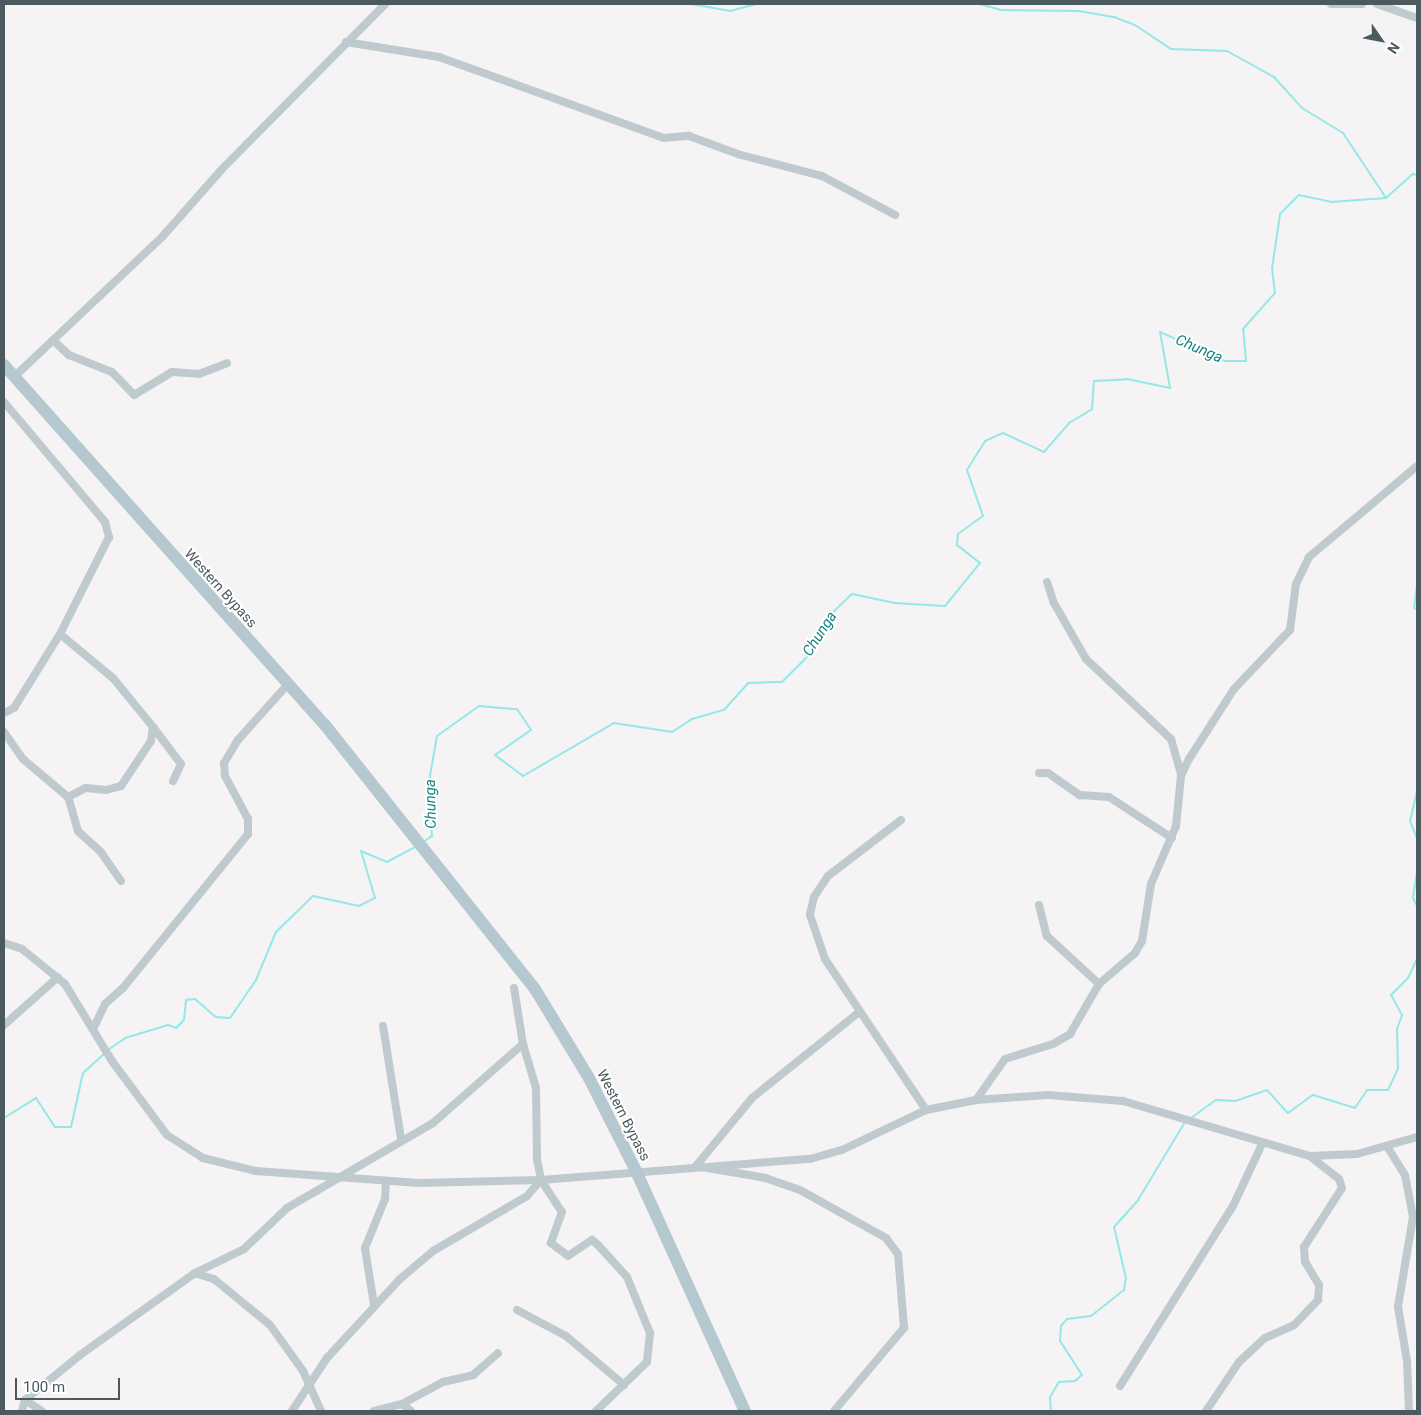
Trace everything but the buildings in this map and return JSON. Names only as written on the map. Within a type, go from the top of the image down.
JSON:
[{"type":"main road","name":"Western Bypass","points":[[4,366],[288,684],[414,833],[535,989],[589,1078],[636,1171],[745,1411]]},
{"type":"street","points":[[14,377],[55,342],[164,236],[346,42],[385,4]]},
{"type":"street","points":[[1331,4],[1362,4]]},
{"type":"street","points":[[1377,4],[1417,18]]},
{"type":"street","points":[[346,42],[439,57],[664,138],[689,136],[741,155],[822,176],[895,215]]},
{"type":"street","points":[[55,342],[69,355],[112,372],[134,395],[172,372],[199,374],[227,363]]},
{"type":"street","points":[[4,402],[108,529],[105,550],[60,634],[14,708],[4,713]]},
{"type":"street","points":[[976,1100],[1005,1059],[1053,1044],[1070,1034],[1099,984],[1140,946],[1151,884],[1172,838],[1181,776],[1234,689],[1290,630],[1296,584],[1309,557],[1417,466]]},
{"type":"street","points":[[1048,582],[1054,603],[1086,659],[1171,739],[1181,776]]},
{"type":"street","points":[[60,634],[113,678],[153,727],[181,764],[174,781]]},
{"type":"street","points":[[92,1029],[105,1004],[122,988],[248,834],[248,819],[225,776],[224,763],[238,740],[288,684]]},
{"type":"street","points":[[68,797],[86,788],[106,790],[121,786],[151,741],[153,727]]},
{"type":"street","points":[[4,732],[23,759],[68,797],[78,831],[101,852],[121,881]]},
{"type":"street","points":[[1039,773],[1048,773],[1080,795],[1116,800],[1172,838]]},
{"type":"street","points":[[901,820],[828,876],[814,897],[813,933],[858,1012],[926,1110]]},
{"type":"street","points":[[1039,905],[1047,936],[1099,984]]},
{"type":"street","points":[[4,943],[22,949],[58,977],[109,1055],[161,1128],[203,1158],[256,1171],[341,1175],[386,1181],[542,1180],[829,1155],[926,1110],[976,1100],[1048,1095],[1105,1098],[1262,1144],[1310,1156],[1388,1148],[1417,1137]]},
{"type":"street","points":[[4,1025],[58,977]]},
{"type":"street","points":[[514,988],[523,1044],[536,1088],[537,1159],[542,1180],[562,1212],[551,1243],[568,1256],[592,1240],[615,1262],[642,1306],[650,1333],[649,1354],[624,1385],[596,1411]]},
{"type":"street","points":[[696,1166],[752,1098],[858,1012]]},
{"type":"street","points":[[383,1026],[401,1138]]},
{"type":"street","points":[[22,1411],[25,1400],[195,1273],[237,1253],[287,1208],[401,1138],[432,1123],[523,1044]]},
{"type":"street","points":[[1120,1386],[1233,1206],[1262,1144]]},
{"type":"street","points":[[1388,1148],[1405,1175],[1412,1217],[1398,1307],[1408,1361],[1409,1411]]},
{"type":"street","points":[[1206,1411],[1239,1362],[1265,1338],[1294,1325],[1318,1300],[1319,1285],[1305,1262],[1304,1247],[1342,1188],[1338,1179],[1310,1156]]},
{"type":"street","points":[[696,1166],[766,1178],[800,1190],[886,1238],[898,1254],[904,1328],[834,1411]]},
{"type":"street","points":[[292,1411],[308,1384],[374,1305],[433,1251],[527,1196],[542,1180]]},
{"type":"street","points":[[374,1305],[365,1248],[385,1199],[386,1181]]},
{"type":"street","points":[[195,1273],[214,1279],[270,1325],[308,1384],[321,1411]]},
{"type":"street","points":[[517,1310],[566,1336],[624,1385]]},
{"type":"street","points":[[374,1411],[402,1404],[443,1382],[473,1375],[498,1353]]},
{"type":"street","points":[[25,1400],[42,1411]]},
{"type":"street","points":[[402,1404],[410,1411]]},
{"type":"waterway","points":[[691,4],[730,11],[757,4]]},
{"type":"waterway","points":[[979,4],[1001,10],[1079,11],[1114,17],[1135,25],[1171,49],[1227,51],[1274,77],[1302,108],[1343,133],[1386,198]]},
{"type":"waterway","name":"Chunga","points":[[423,842],[432,836],[428,787],[437,736],[479,706],[517,709],[531,730],[495,755],[523,776],[614,723],[672,732],[692,719],[724,710],[748,683],[782,682],[810,654],[830,615],[852,594],[895,603],[945,606],[980,563],[957,545],[958,534],[983,516],[967,470],[985,441],[1003,433],[1044,452],[1069,423],[1092,409],[1094,381],[1127,379],[1170,388],[1160,332],[1225,361],[1246,361],[1243,329],[1275,293],[1272,269],[1280,214],[1299,195],[1331,202],[1386,198],[1413,174],[1417,175]]},
{"type":"waterway","points":[[1417,584],[1414,608],[1417,609]]},
{"type":"waterway","points":[[1417,791],[1410,821],[1417,838]]},
{"type":"waterway","name":"Chunga","points":[[108,1050],[125,1038],[168,1025],[176,1028],[184,1020],[186,1000],[195,999],[216,1017],[230,1018],[256,980],[276,932],[313,896],[359,906],[375,898],[361,851],[387,862],[415,847]]},
{"type":"waterway","points":[[1417,872],[1413,898],[1417,906]]},
{"type":"waterway","points":[[1191,1118],[1216,1100],[1235,1101],[1267,1090],[1288,1113],[1313,1095],[1355,1108],[1367,1090],[1388,1090],[1398,1069],[1397,1029],[1402,1015],[1391,995],[1408,978],[1417,959]]},
{"type":"waterway","name":"Chunga","points":[[4,1118],[36,1098],[55,1127],[71,1127],[83,1073],[104,1054]]},
{"type":"waterway","points":[[1051,1411],[1050,1397],[1059,1382],[1075,1381],[1082,1375],[1060,1341],[1061,1326],[1067,1319],[1091,1316],[1124,1290],[1126,1278],[1114,1227],[1138,1200],[1185,1122]]}]
